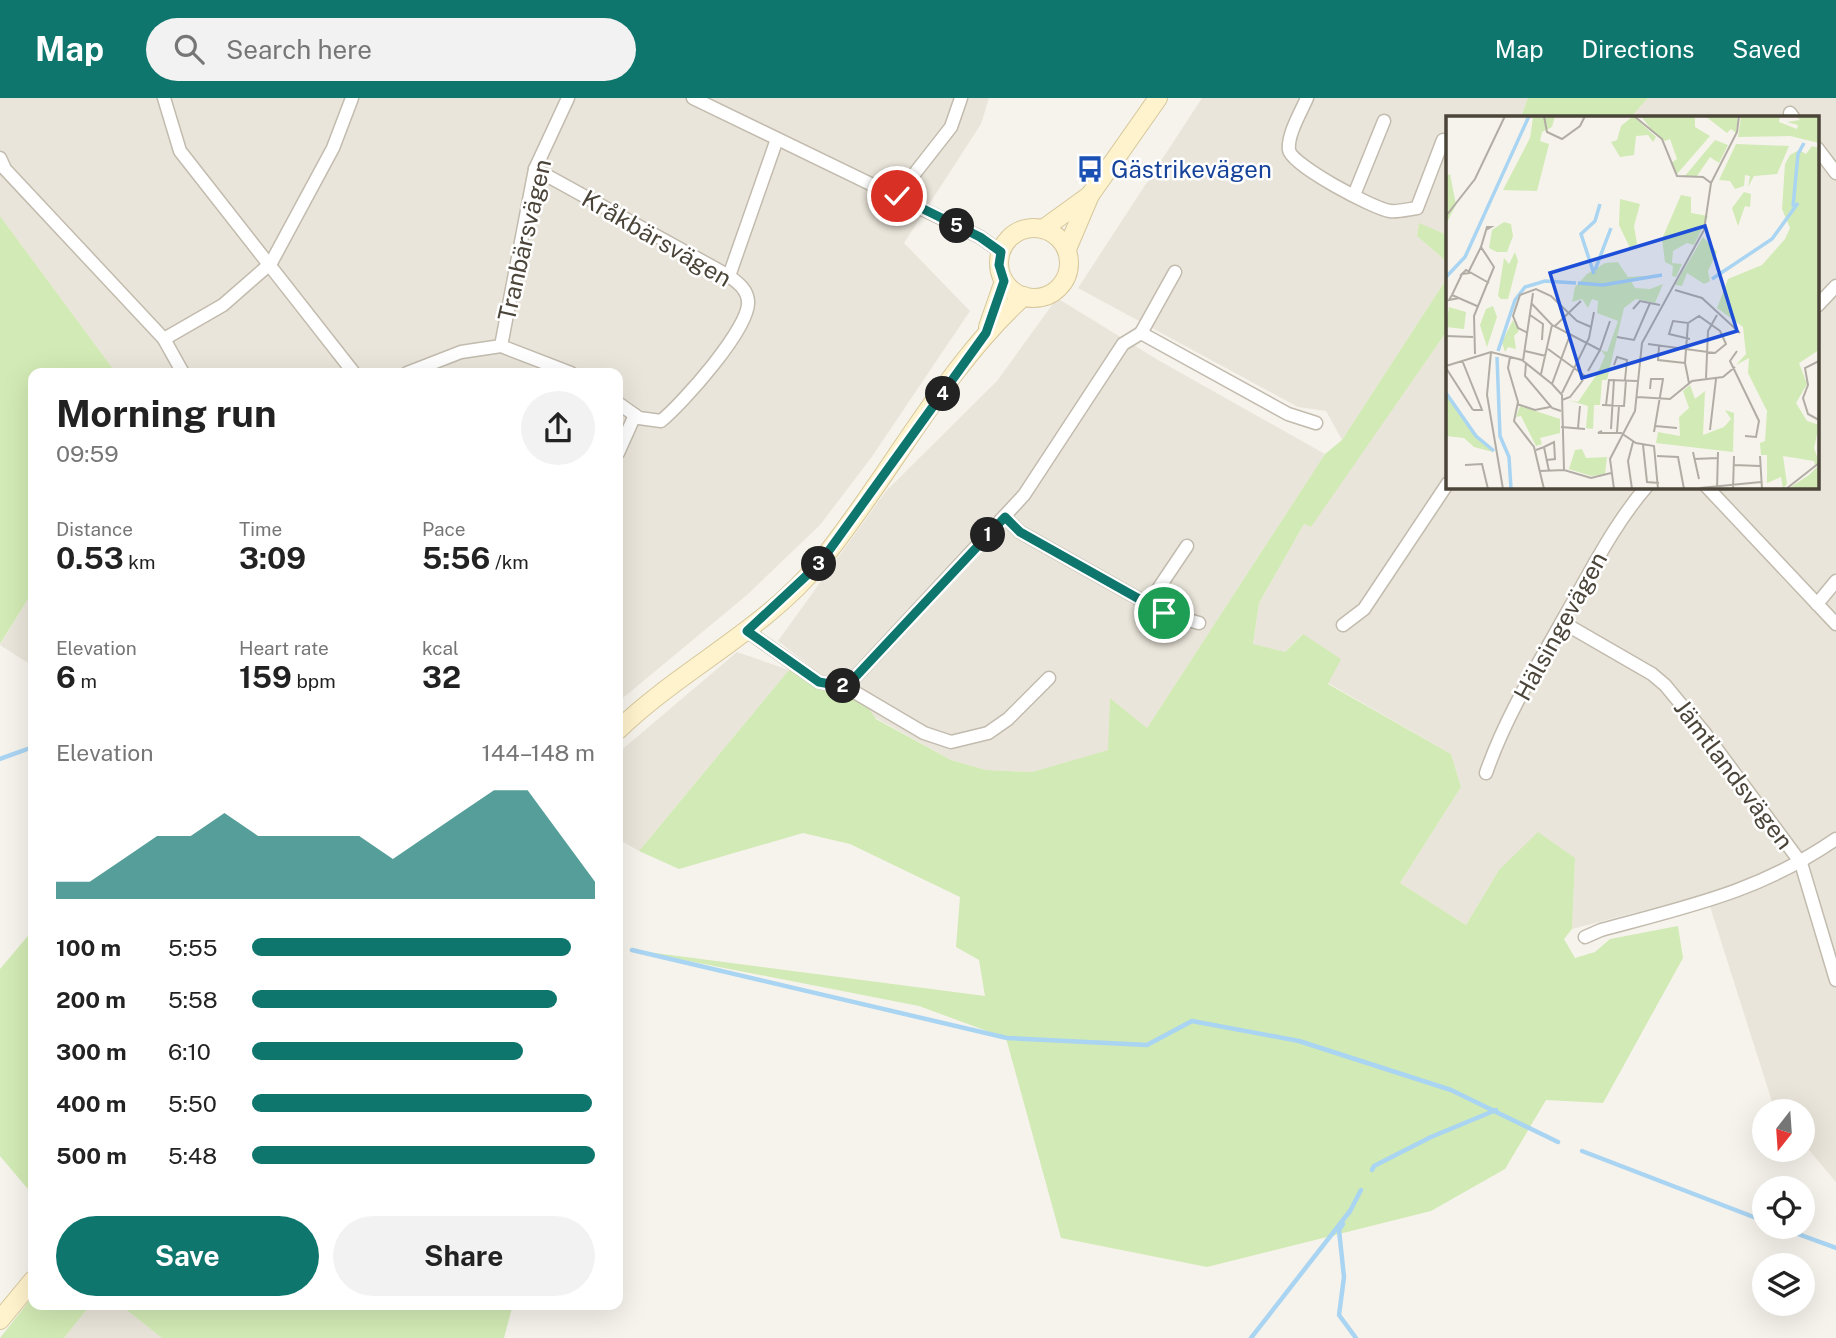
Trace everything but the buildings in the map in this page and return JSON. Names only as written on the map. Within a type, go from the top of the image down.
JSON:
[{"type":"main road","points":[[1067,249],[1057,236],[1043,229],[1027,229],[1004,247],[999,265],[1004,281],[1024,296],[1042,297],[1058,289],[1068,274],[1067,249],[1090,195],[1158,98]]},
{"type":"main road","points":[[1043,229],[1090,195]]},
{"type":"main road","points":[[986,333],[1004,281]]},
{"type":"main road","points":[[623,725],[645,704],[747,631],[820,563],[986,333],[1024,296]]},
{"type":"main road","points":[[0,1320],[28,1286]]},
{"type":"street","points":[[164,98],[180,150],[271,263],[350,368]]},
{"type":"street","points":[[164,340],[223,305],[271,263],[333,148],[352,98]]},
{"type":"street","name":"Tranbärsvägen","points":[[501,346],[536,169],[568,98]]},
{"type":"street","points":[[693,98],[1004,247]]},
{"type":"street","points":[[897,196],[951,127],[961,98]]},
{"type":"street","points":[[1307,98],[1292,137],[1289,149],[1292,156],[1300,165],[1353,195],[1390,211],[1417,208],[1443,140]]},
{"type":"street","points":[[1353,195],[1384,121]]},
{"type":"street","points":[[729,276],[778,139]]},
{"type":"street","points":[[1818,149],[1836,173]]},
{"type":"street","points":[[0,158],[5,169],[164,340],[180,368]]},
{"type":"street","name":"Kråkbärsvägen","points":[[536,169],[729,276],[744,288],[749,303],[739,330],[676,410],[661,421],[635,415]]},
{"type":"street","points":[[846,687],[1024,495],[1123,344],[1142,333],[1175,272]]},
{"type":"street","points":[[1818,305],[1836,286]]},
{"type":"street","points":[[1142,333],[1288,414],[1316,423]]},
{"type":"street","points":[[420,368],[461,352],[501,346],[557,368]]},
{"type":"street","points":[[623,407],[635,415],[623,442]]},
{"type":"street","points":[[1343,625],[1364,609],[1446,485]]},
{"type":"street","name":"Hälsingevägen","points":[[1486,773],[1500,735],[1562,622],[1610,538],[1646,488]]},
{"type":"street","points":[[1708,488],[1836,624]]},
{"type":"street","points":[[1005,517],[1020,532],[1164,613],[1199,623]]},
{"type":"street","points":[[1148,604],[1187,546]]},
{"type":"street","points":[[1817,604],[1836,581]]},
{"type":"street","name":"Jämtlandsvägen","points":[[1562,622],[1665,685],[1801,863],[1836,980]]},
{"type":"street","points":[[747,631],[819,682],[846,687],[924,733],[951,742],[988,733],[1008,719],[1049,678]]},
{"type":"street","points":[[1585,937],[1742,891],[1801,863],[1836,839]]},
{"type":"shaded area","points":[[0,98],[989,98],[981,124],[904,243],[970,311],[871,458],[820,525],[747,595],[623,698],[623,368],[112,368],[0,216]]},
{"type":"shaded area","points":[[1202,98],[1528,98],[1521,116],[1446,116],[1446,235],[1419,224],[1417,236],[1446,261],[1446,280],[1342,440],[1326,411],[1298,407],[1078,288]]},
{"type":"shaded area","points":[[1648,98],[1836,98],[1836,1182],[1815,1157],[1815,1099],[1771,1099],[1706,894],[1572,929],[1575,858],[1499,870],[1466,925],[1400,883],[1461,787],[1451,754],[1328,683],[1302,634],[1285,652],[1253,645],[1259,603],[1304,524],[1311,526],[1446,332],[1446,488],[1818,488],[1818,116],[1632,116]]},
{"type":"shaded area","points":[[1057,298],[1158,360],[1325,454],[1147,728],[1110,698],[1109,750],[1032,772],[986,770],[951,760],[876,718],[778,641],[886,491],[997,381]]},
{"type":"shaded area","points":[[28,599],[28,663],[0,645]]},
{"type":"shaded area","points":[[737,652],[789,670],[639,851],[623,842],[623,749]]},
{"type":"shaded area","points":[[86,1310],[127,1310],[162,1338],[64,1338]]},
{"type":"green space","points":[[1528,98],[1648,98],[1632,116],[1521,116]]},
{"type":"green space","points":[[0,216],[112,368],[28,368],[28,599],[0,644]]},
{"type":"green space","points":[[1419,223],[1446,235],[1446,261],[1417,236]]},
{"type":"green space","points":[[1446,280],[1446,332],[1311,527],[1304,524],[1259,603],[1253,644],[1285,652],[1303,634],[1341,659],[1328,684],[1451,754],[1461,787],[1400,883],[1466,925],[1499,870],[1538,832],[1575,858],[1572,929],[1564,939],[1575,958],[1595,952],[1610,939],[1678,926],[1683,958],[1603,1103],[1546,1100],[1505,1169],[1431,1211],[1207,1267],[1061,1238],[1006,1038],[919,1006],[632,950],[985,996],[979,960],[956,947],[960,897],[850,844],[803,833],[679,869],[639,851],[789,670],[837,697],[842,694],[859,695],[876,719],[951,760],[986,770],[1032,772],[1108,750],[1110,698],[1147,728],[1325,454],[1342,440]]},
{"type":"green space","points":[[28,936],[28,1189],[0,1156],[0,969]]},
{"type":"green space","points":[[28,1302],[28,1310],[86,1310],[64,1338],[0,1338]]},
{"type":"green space","points":[[127,1310],[511,1310],[504,1338],[162,1338]]},
{"type":"waterway","points":[[0,759],[28,749]]},
{"type":"waterway","points":[[632,950],[1007,1038],[1147,1045],[1192,1021],[1299,1041],[1451,1090],[1558,1142]]},
{"type":"waterway","points":[[1372,1170],[1374,1166],[1431,1137],[1496,1110]]},
{"type":"waterway","points":[[1582,1151],[1752,1216]]},
{"type":"waterway","points":[[1349,1213],[1361,1190]]},
{"type":"waterway","points":[[1251,1338],[1350,1211]]},
{"type":"waterway","points":[[1343,1224],[1339,1230],[1344,1277],[1339,1315],[1356,1338]]},
{"type":"waterway","points":[[1812,1239],[1836,1248]]},
{"type":"place","name":"Gästrikevägen","points":[[1090,169]]},
{"type":"route","points":[[897,196],[980,237],[1001,252],[999,265],[1004,281],[986,333],[820,563],[747,631],[819,682],[846,687],[1005,517],[1020,532],[1164,613]]}]
